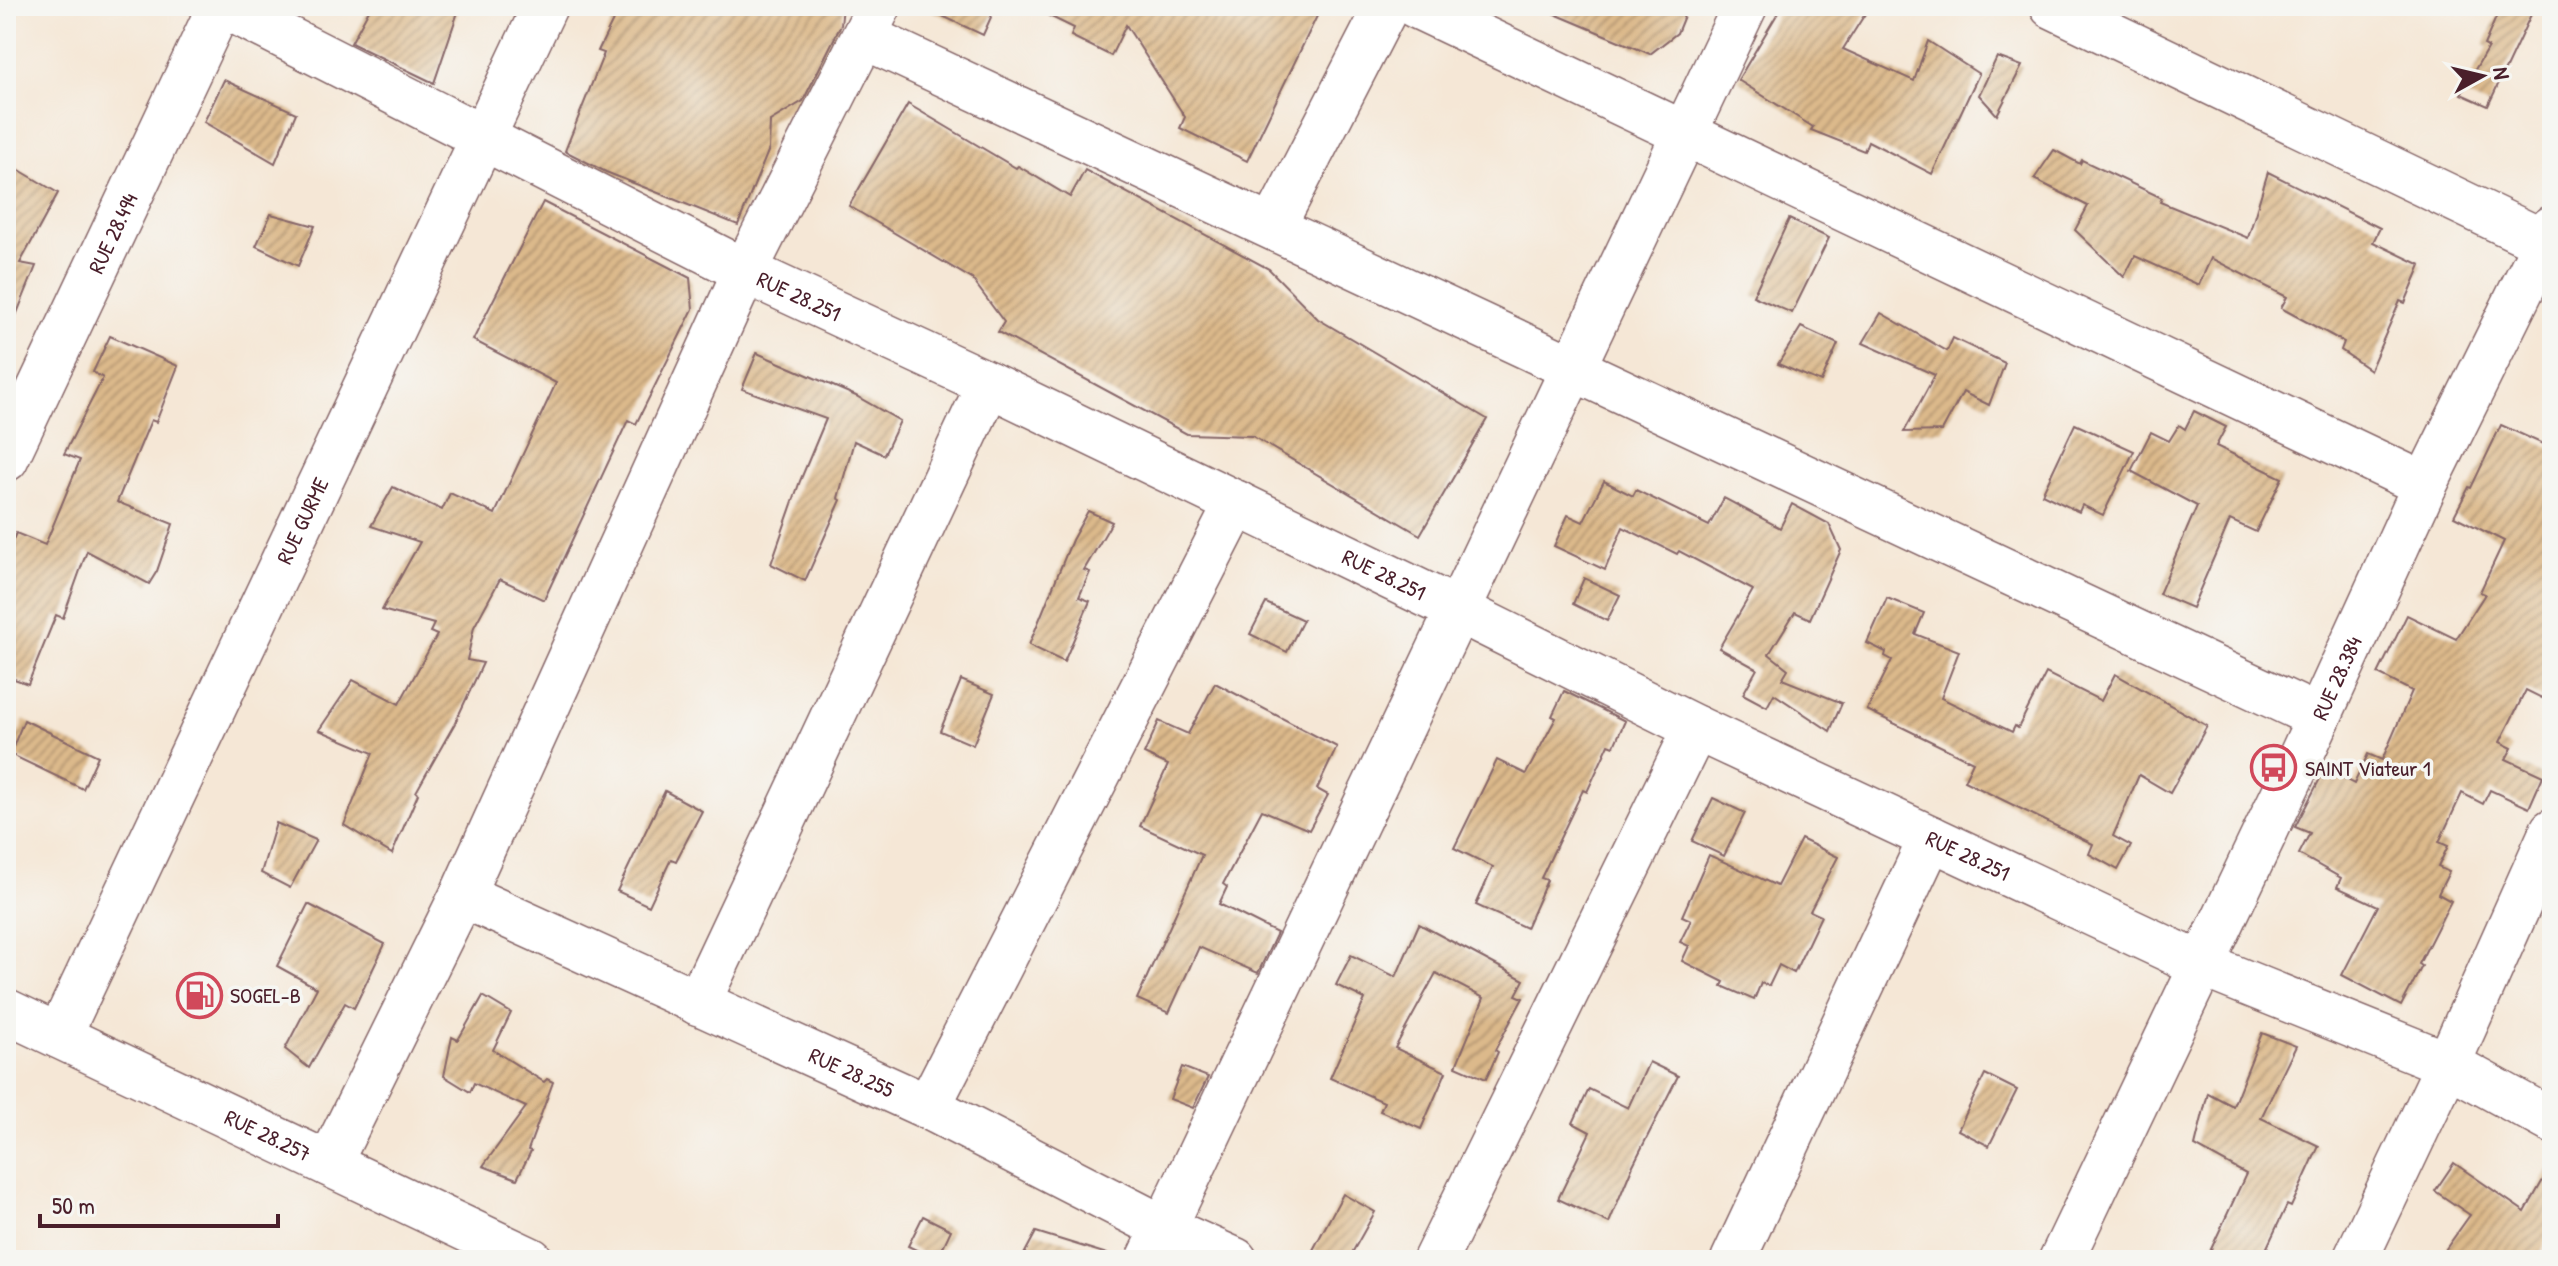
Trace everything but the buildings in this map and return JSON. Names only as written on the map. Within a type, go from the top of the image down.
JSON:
[{"type":"street","name":"RUE 28.251","points":[[222,6],[745,271],[1237,503],[1696,728],[2202,965],[2448,1064],[2552,1121]]},
{"type":"street","name":"RUE 28.494","points":[[6,459],[222,6]]},
{"type":"street","name":"RUE GURME","points":[[59,1036],[545,6]]},
{"type":"street","points":[[1273,227],[1387,6]]},
{"type":"street","points":[[1416,6],[2425,485]]},
{"type":"street","points":[[1156,1244],[1745,6]]},
{"type":"street","points":[[2052,6],[2550,239]]},
{"type":"street","points":[[329,1164],[462,895],[745,271],[872,21],[1273,227],[2318,717]]},
{"type":"street","name":"RUE 28.384","points":[[2061,1260],[2425,485],[2550,239]]},
{"type":"street","points":[[698,1003],[989,384]]},
{"type":"street","points":[[928,1107],[1237,503]]},
{"type":"street","points":[[1435,1260],[1696,728]]},
{"type":"street","points":[[2355,1260],[2448,1064],[2552,831]]},
{"type":"street","points":[[1733,1260],[1931,838]]},
{"type":"street","name":"RUE 28.255","points":[[462,895],[928,1107],[1156,1244],[1235,1260]]},
{"type":"street","name":"RUE 28.257","points":[[6,1011],[531,1260]]},
{"type":"place","name":"SAINT Viateur 1","points":[[2274,768]]},
{"type":"place","name":"SOGEL-B","points":[[199,995]]}]
